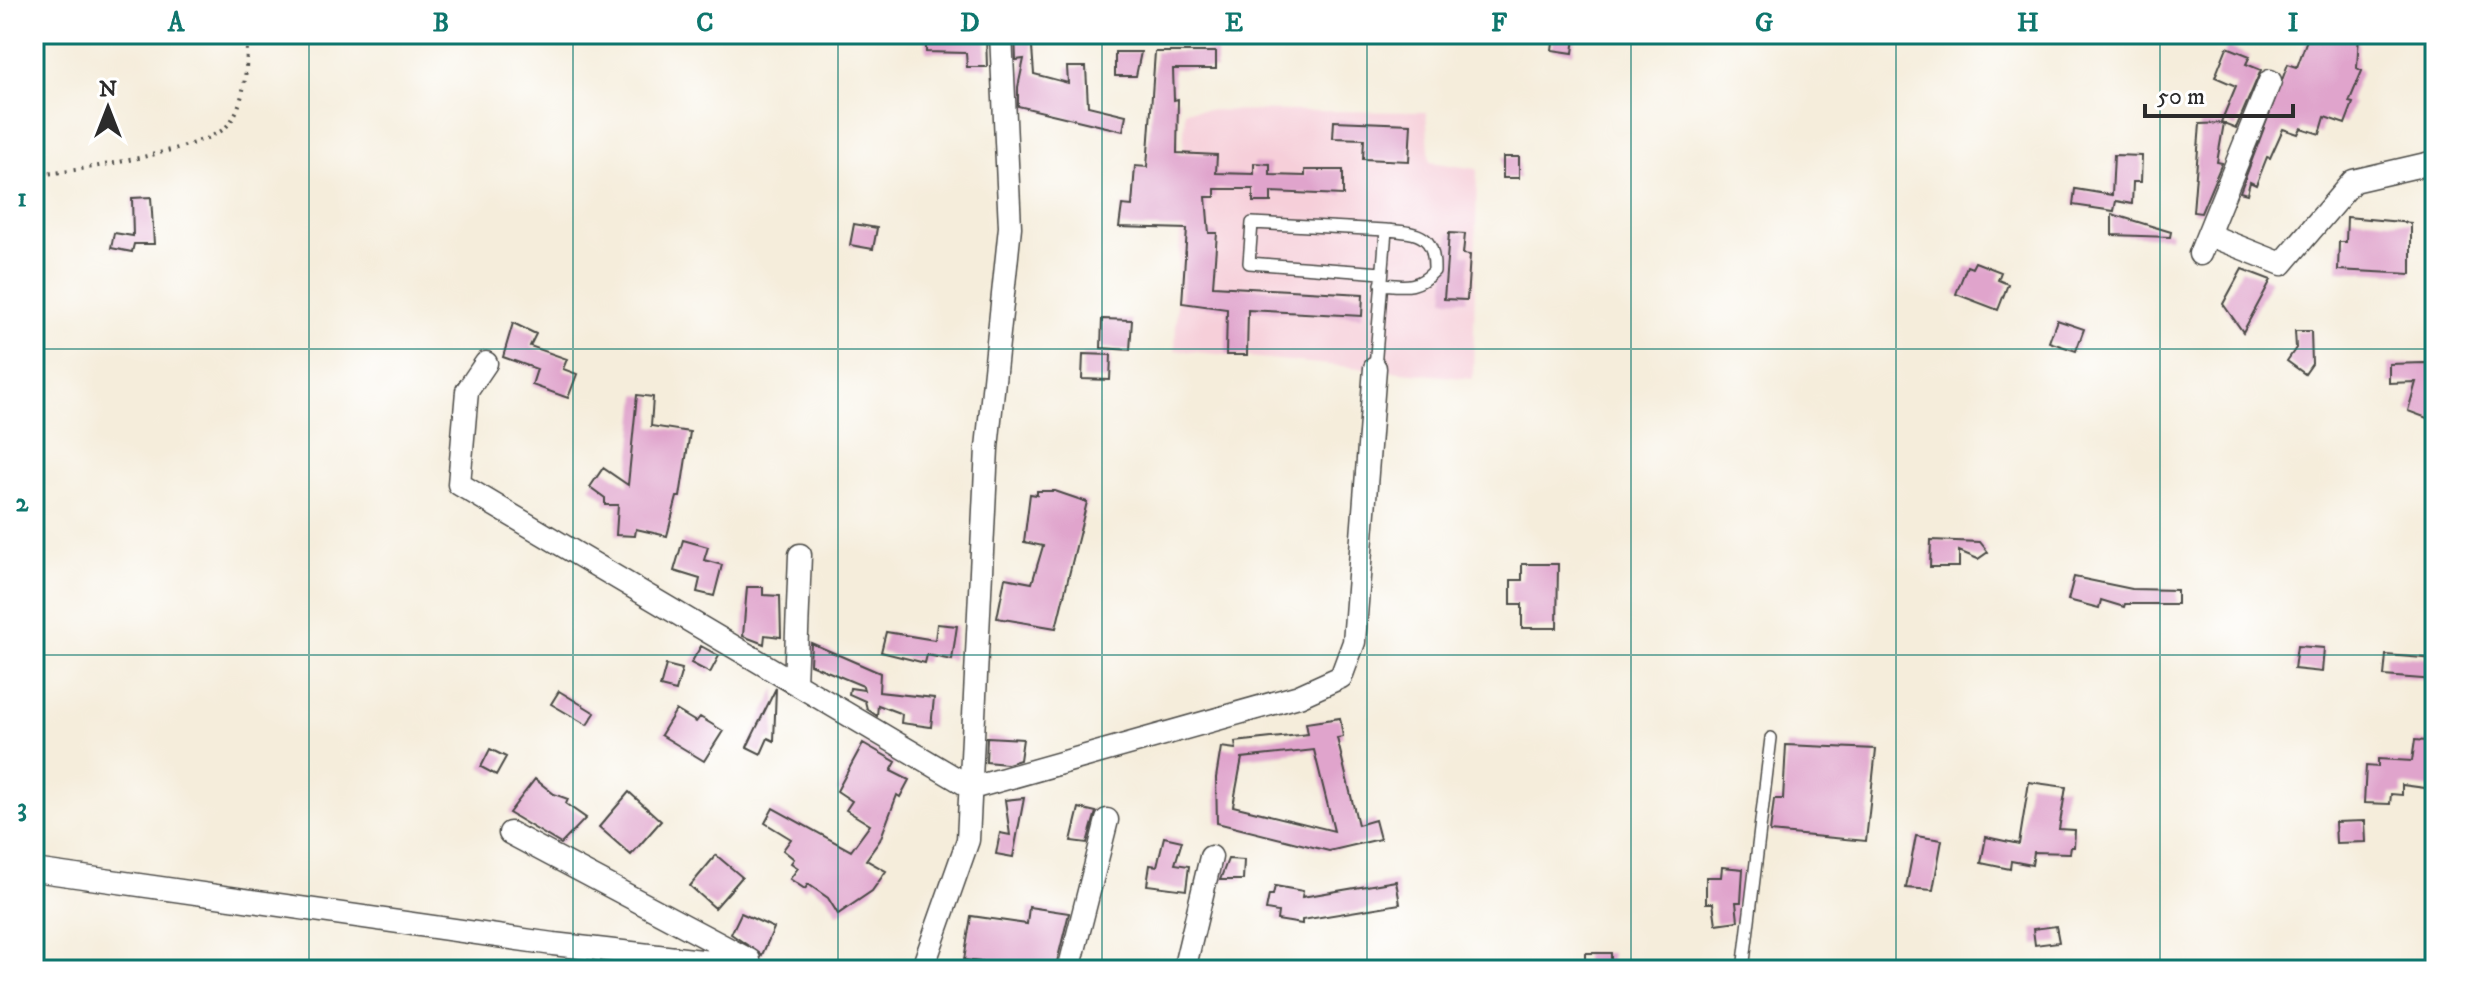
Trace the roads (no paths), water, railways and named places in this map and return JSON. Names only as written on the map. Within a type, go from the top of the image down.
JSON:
[{"type":"street","points":[[922,970],[968,840],[987,448],[1010,227],[1001,34]]},
{"type":"street","points":[[2270,81],[2204,244],[2282,264],[2353,181],[2435,162]]},
{"type":"street","points":[[486,363],[467,391],[459,484],[972,788],[1299,696],[1341,677],[1354,642],[1375,368]]},
{"type":"street","points":[[795,683],[800,555]]},
{"type":"street","points":[[1069,970],[1107,820]]},
{"type":"street","points":[[510,833],[749,960],[750,970]]},
{"type":"street","points":[[1184,970],[1211,857]]},
{"type":"street","points":[[34,870],[553,944],[719,963],[731,970]]},
{"type":"lane","points":[[1252,223],[1386,230],[1415,233],[1428,241],[1435,253],[1434,271],[1424,282],[1411,287],[1382,278],[1249,263],[1252,223]]},
{"type":"lane","points":[[1375,368],[1386,230]]},
{"type":"lane","points":[[1743,970],[1771,738]]}]
